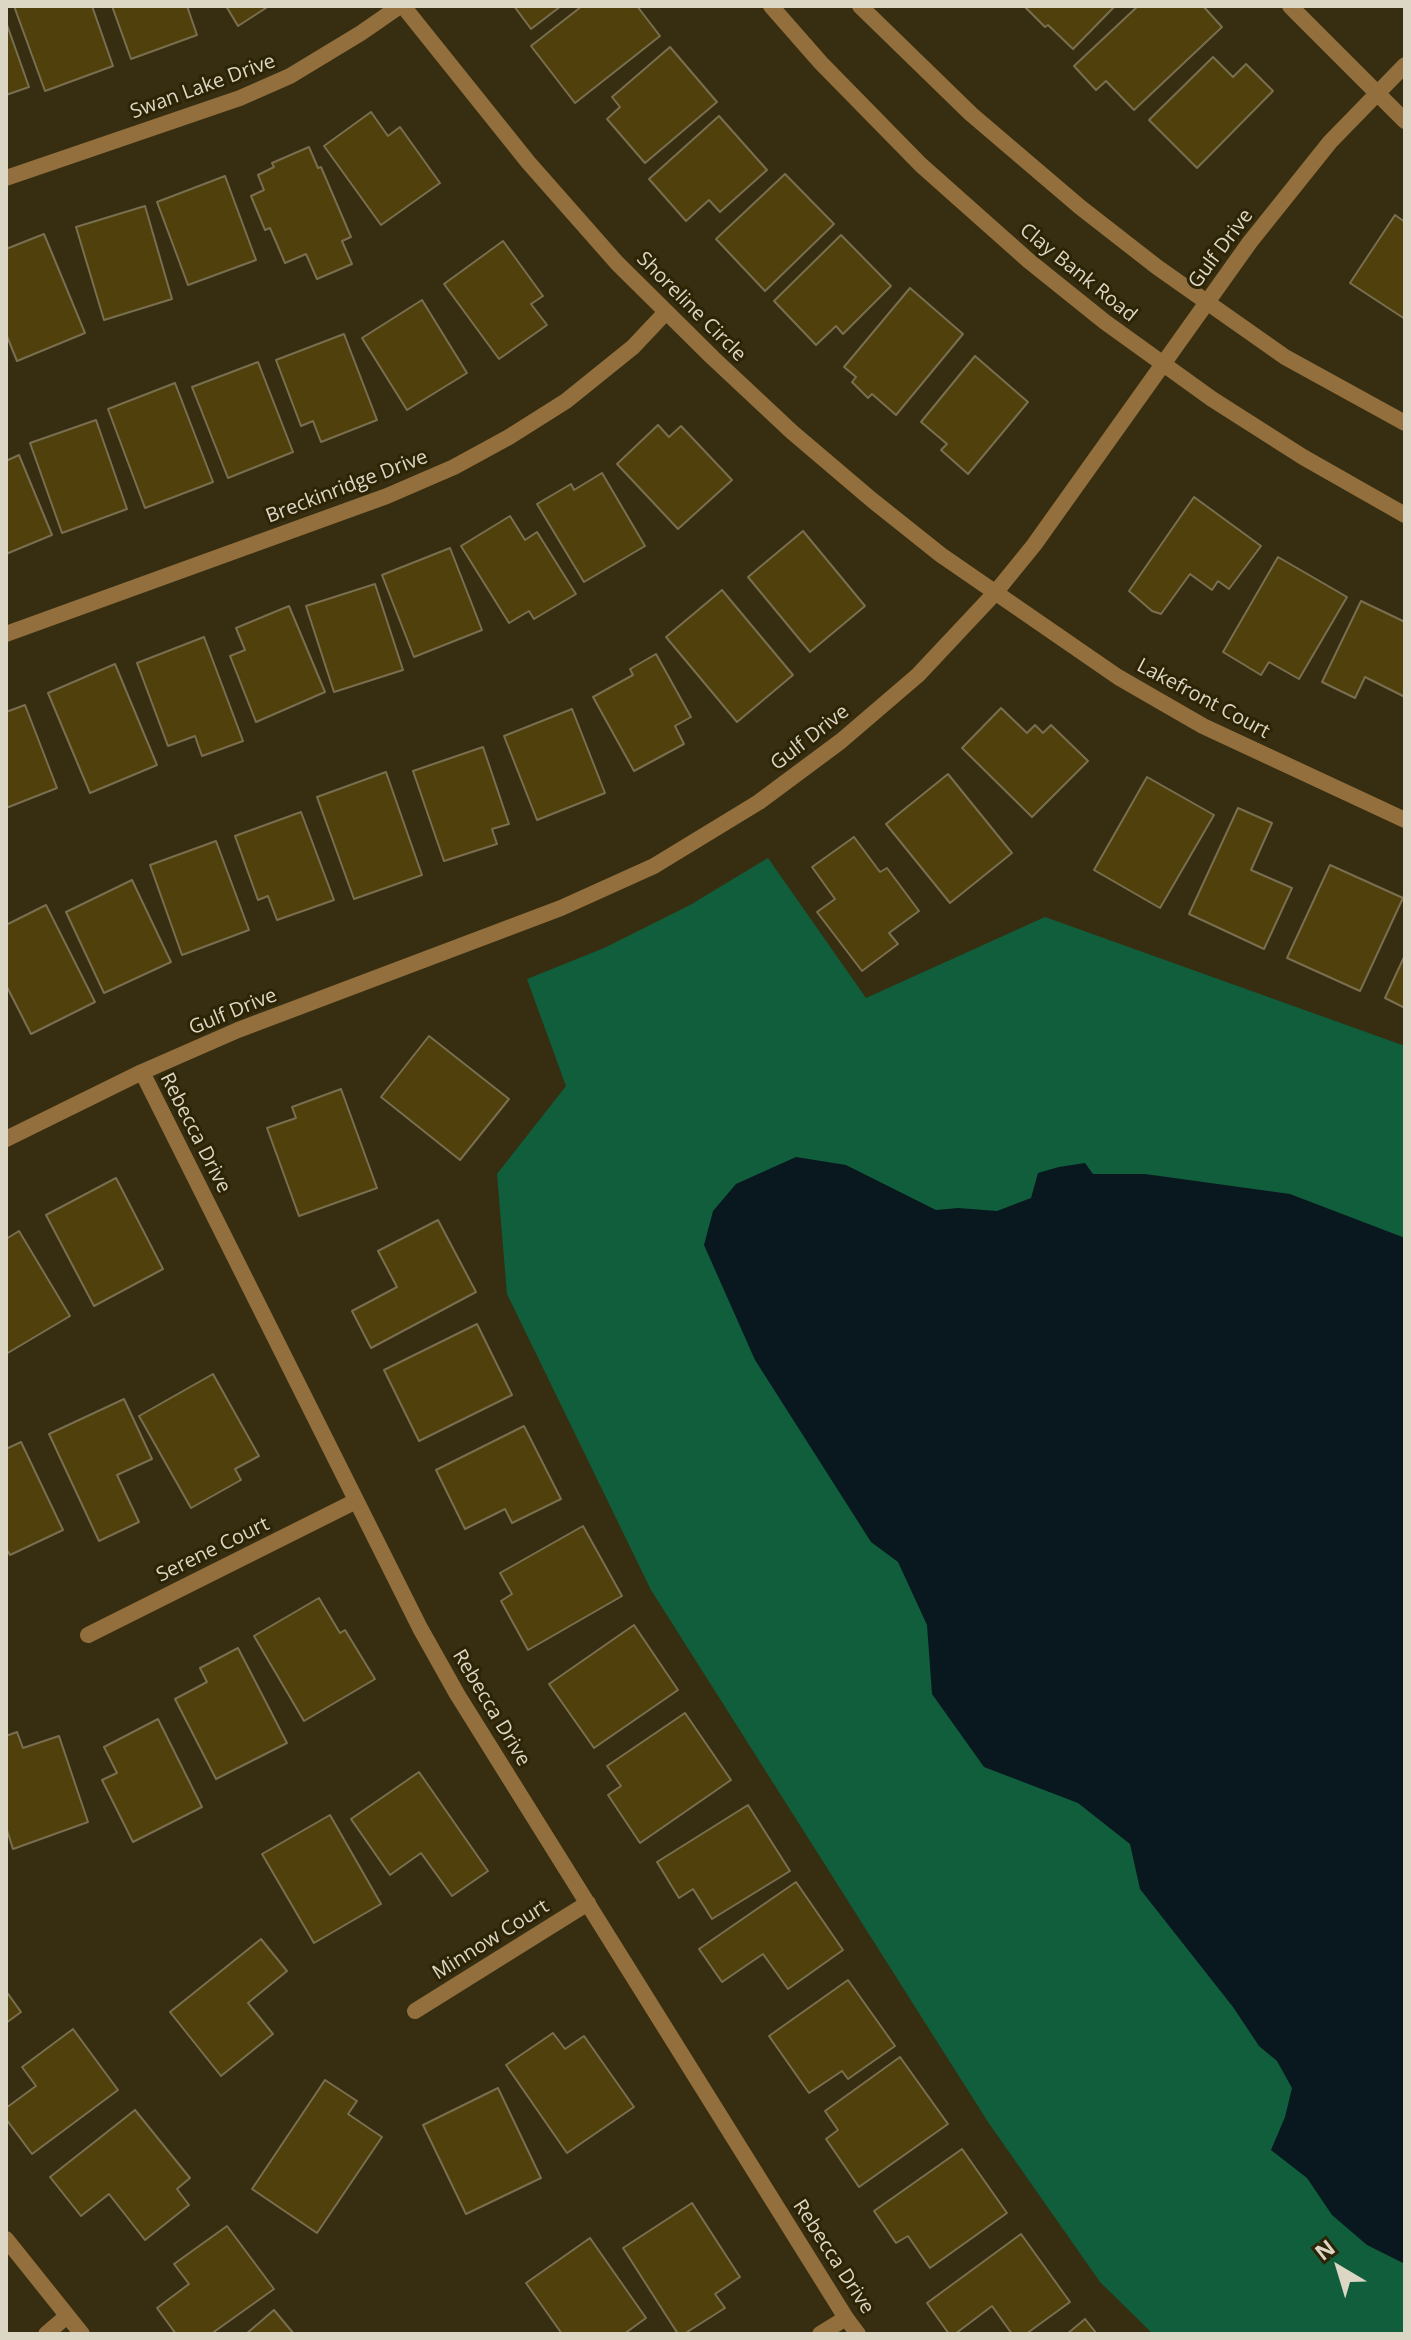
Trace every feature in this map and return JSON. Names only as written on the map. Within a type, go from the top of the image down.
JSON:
[{"type":"street","name":"Swan Lake Drive","points":[[6,178],[240,98],[290,76],[401,6]]},
{"type":"street","name":"Shoreline Circle","points":[[401,6],[528,162],[617,263],[666,312],[792,432],[934,550],[995,593]]},
{"type":"street","name":"Clay Bank Road","points":[[771,6],[821,63],[921,165],[1029,261],[1105,322],[1212,399],[1303,457],[1405,515]]},
{"type":"street","points":[[860,6],[971,114],[1080,207],[1285,357],[1405,423]]},
{"type":"street","points":[[1290,6],[1405,121]]},
{"type":"street","name":"Gulf Drive","points":[[6,1139],[142,1072],[238,1030],[561,908],[654,866],[759,802],[841,741],[918,675],[995,593],[1034,545],[1250,242],[1330,142],[1405,65]]},
{"type":"street","name":"Breckinridge Drive","points":[[6,634],[387,496],[454,467],[566,401],[633,347],[666,312]]},
{"type":"street","name":"Lakefront Court","points":[[995,593],[1118,677],[1203,726],[1405,820]]},
{"type":"street","name":"Rebecca Drive","points":[[142,1072],[420,1628],[450,1681],[858,2334]]},
{"type":"street","name":"Serene Court","points":[[88,1635],[356,1501]]},
{"type":"street","name":"Minnow Court","points":[[415,2011],[588,1903]]},
{"type":"street","points":[[6,2239],[82,2334]]},
{"type":"street","points":[[46,2334],[67,2316]]},
{"type":"street","points":[[820,2334],[846,2318]]},
{"type":"green space","points":[[768,858],[866,998],[1045,917],[1405,1046],[1405,2334],[1153,2334],[1100,2282],[988,2122],[651,1590],[507,1294],[497,1174],[566,1086],[527,979],[604,948],[690,905]]},
{"type":"shaded area","points":[[796,1157],[846,1165],[936,1210],[997,1211],[1031,1198],[1038,1173],[1085,1163],[1093,1174],[1145,1174],[1290,1194],[1405,1238],[1405,2264],[1367,2245],[1332,2215],[1307,2178],[1271,2150],[1285,2117],[1292,2088],[1277,2061],[1259,2046],[1233,2007],[1140,1889],[1130,1844],[1078,1803],[984,1767],[932,1694],[927,1625],[898,1562],[871,1542],[755,1360],[704,1245],[713,1211],[736,1184]]},
{"type":"building","points":[[14,6],[92,6],[113,66],[45,91]]},
{"type":"building","points":[[112,6],[187,6],[197,35],[131,59]]},
{"type":"building","points":[[226,6],[269,6],[238,26]]},
{"type":"building","points":[[514,6],[561,6],[531,29]]},
{"type":"building","points":[[582,6],[637,6],[660,36],[575,103],[531,46]]},
{"type":"building","points":[[1024,6],[1115,6],[1073,49]]},
{"type":"building","points":[[1138,6],[1203,6],[1222,27],[1134,110],[1106,81],[1096,90],[1074,66]]},
{"type":"building","points":[[6,22],[29,87],[6,95]]},
{"type":"building","points":[[670,47],[717,102],[645,163],[607,119],[620,107],[612,97]]},
{"type":"building","points":[[1213,57],[1233,77],[1246,64],[1273,91],[1197,168],[1149,120]]},
{"type":"building","points":[[371,112],[388,136],[400,127],[440,183],[381,225],[324,146]]},
{"type":"building","points":[[719,116],[767,170],[720,212],[709,200],[686,221],[649,179]]},
{"type":"building","points":[[309,147],[318,168],[321,167],[351,237],[342,241],[352,264],[317,279],[306,254],[285,263],[270,228],[265,230],[251,196],[264,190],[258,175],[274,167],[272,163]]},
{"type":"building","points":[[785,174],[834,224],[765,291],[716,239]]},
{"type":"building","points":[[225,176],[256,260],[188,285],[157,202]]},
{"type":"building","points":[[145,206],[172,299],[104,320],[76,227]]},
{"type":"building","points":[[1395,215],[1405,222],[1405,319],[1350,283]]},
{"type":"building","points":[[44,234],[85,333],[17,361],[6,334],[6,249]]},
{"type":"building","points":[[841,235],[891,286],[843,334],[836,326],[816,345],[774,301]]},
{"type":"building","points":[[503,241],[543,296],[531,304],[547,325],[499,359],[444,284]]},
{"type":"building","points":[[910,288],[963,334],[896,415],[872,394],[868,398],[852,382],[856,377],[844,367]]},
{"type":"building","points":[[422,300],[467,373],[407,410],[362,338]]},
{"type":"building","points":[[344,334],[377,420],[321,442],[313,421],[301,426],[276,360]]},
{"type":"building","points":[[975,356],[1028,402],[968,474],[941,450],[947,444],[921,422]]},
{"type":"building","points":[[258,362],[293,452],[228,478],[192,387]]},
{"type":"building","points":[[175,383],[213,482],[145,508],[108,409]]},
{"type":"building","points":[[96,420],[127,509],[62,533],[30,443]]},
{"type":"building","points":[[658,425],[669,437],[681,426],[732,480],[678,529],[617,464]]},
{"type":"building","points":[[19,455],[52,535],[6,554],[6,461]]},
{"type":"building","points":[[602,473],[645,546],[584,582],[537,504],[571,484],[574,490]]},
{"type":"building","points":[[1194,497],[1261,546],[1229,589],[1218,581],[1212,590],[1190,574],[1161,614],[1152,611],[1129,591]]},
{"type":"building","points":[[510,516],[525,540],[537,532],[576,594],[534,619],[529,611],[509,623],[461,546]]},
{"type":"building","points":[[803,531],[865,606],[810,652],[748,577]]},
{"type":"building","points":[[450,548],[482,630],[414,657],[382,575]]},
{"type":"building","points":[[1278,557],[1347,597],[1299,679],[1269,662],[1261,675],[1223,652]]},
{"type":"building","points":[[375,584],[403,670],[334,692],[306,606]]},
{"type":"building","points":[[722,590],[793,675],[737,722],[666,637]]},
{"type":"building","points":[[1361,601],[1405,622],[1405,697],[1365,677],[1355,698],[1322,682]]},
{"type":"building","points":[[289,606],[325,692],[256,722],[230,656],[245,650],[236,628]]},
{"type":"building","points":[[204,637],[243,741],[202,756],[195,736],[168,746],[137,663]]},
{"type":"building","points":[[656,654],[691,717],[675,726],[684,744],[634,771],[593,697],[633,675],[630,669]]},
{"type":"building","points":[[115,664],[157,765],[90,793],[48,693]]},
{"type":"building","points":[[25,705],[57,788],[6,808],[6,712]]},
{"type":"building","points":[[1001,708],[1027,733],[1035,725],[1043,733],[1051,725],[1088,761],[1032,817],[962,748]]},
{"type":"building","points":[[572,709],[605,793],[537,820],[504,736]]},
{"type":"building","points":[[483,747],[509,824],[492,829],[497,844],[444,861],[413,771]]},
{"type":"building","points":[[386,772],[422,875],[354,899],[317,797]]},
{"type":"building","points":[[948,774],[1012,853],[950,903],[886,824]]},
{"type":"building","points":[[1147,777],[1214,815],[1160,908],[1094,870]]},
{"type":"building","points":[[1238,808],[1272,823],[1251,870],[1292,888],[1264,949],[1189,914]]},
{"type":"building","points":[[301,812],[334,900],[277,920],[268,896],[258,900],[235,836]]},
{"type":"building","points":[[854,837],[880,872],[887,868],[919,911],[889,933],[898,944],[862,971],[817,912],[835,899],[812,867]]},
{"type":"building","points":[[216,841],[249,930],[182,955],[150,865]]},
{"type":"building","points":[[1330,865],[1403,898],[1360,991],[1287,958]]},
{"type":"building","points":[[132,880],[171,962],[104,993],[66,912]]},
{"type":"building","points":[[46,905],[95,1002],[31,1034],[6,985],[6,925]]},
{"type":"building","points":[[1405,955],[1405,1008],[1385,998]]},
{"type":"building","points":[[429,1036],[509,1099],[460,1160],[381,1097]]},
{"type":"building","points":[[341,1089],[377,1188],[299,1216],[267,1128],[296,1118],[292,1107]]},
{"type":"building","points":[[116,1178],[163,1269],[94,1306],[46,1215]]},
{"type":"building","points":[[438,1220],[476,1292],[371,1348],[352,1311],[397,1287],[378,1251]]},
{"type":"building","points":[[19,1231],[70,1316],[6,1354],[6,1239]]},
{"type":"building","points":[[477,1324],[512,1395],[419,1441],[384,1370]]},
{"type":"building","points":[[213,1374],[259,1456],[235,1469],[241,1480],[191,1508],[139,1416]]},
{"type":"building","points":[[124,1399],[152,1459],[117,1475],[139,1522],[99,1541],[49,1434]]},
{"type":"building","points":[[524,1426],[561,1499],[512,1523],[505,1509],[465,1529],[436,1470]]},
{"type":"building","points":[[21,1442],[63,1530],[10,1555],[6,1548],[6,1449]]},
{"type":"building","points":[[583,1526],[622,1596],[528,1650],[501,1601],[512,1594],[500,1573]]},
{"type":"building","points":[[319,1598],[340,1633],[345,1630],[375,1679],[304,1721],[254,1636]]},
{"type":"building","points":[[634,1625],[678,1690],[594,1748],[549,1684]]},
{"type":"building","points":[[238,1648],[287,1743],[216,1779],[175,1699],[207,1682],[200,1668]]},
{"type":"building","points":[[685,1713],[731,1780],[640,1843],[608,1795],[621,1786],[607,1766]]},
{"type":"building","points":[[158,1719],[202,1807],[133,1842],[102,1780],[117,1773],[104,1747]]},
{"type":"building","points":[[17,1732],[23,1748],[59,1736],[88,1822],[13,1849],[6,1827],[6,1736]]},
{"type":"building","points":[[419,1772],[488,1871],[452,1896],[421,1853],[390,1875],[351,1819]]},
{"type":"building","points":[[748,1805],[790,1871],[712,1919],[693,1889],[679,1898],[657,1862]]},
{"type":"building","points":[[330,1815],[381,1904],[314,1943],[262,1854]]},
{"type":"building","points":[[796,1882],[843,1950],[788,1989],[763,1954],[722,1982],[699,1949]]},
{"type":"building","points":[[261,1939],[287,1971],[248,2003],[273,2034],[221,2076],[170,2012]]},
{"type":"building","points":[[848,1980],[895,2046],[848,2079],[842,2071],[809,2093],[769,2036]]},
{"type":"building","points":[[6,1991],[21,2012],[6,2023]]},
{"type":"building","points":[[73,2029],[118,2090],[32,2154],[6,2119],[6,2108],[36,2086],[22,2067]]},
{"type":"building","points":[[553,2033],[565,2049],[584,2036],[634,2107],[567,2153],[506,2065]]},
{"type":"building","points":[[900,2057],[948,2124],[859,2187],[826,2139],[838,2130],[825,2111]]},
{"type":"building","points":[[325,2080],[357,2101],[348,2114],[382,2137],[317,2233],[252,2189]]},
{"type":"building","points":[[498,2088],[541,2178],[466,2214],[423,2125]]},
{"type":"building","points":[[135,2110],[190,2178],[177,2189],[189,2205],[145,2240],[109,2194],[81,2216],[50,2177]]},
{"type":"building","points":[[962,2149],[1007,2213],[930,2268],[908,2236],[896,2243],[874,2211]]},
{"type":"building","points":[[692,2203],[740,2277],[715,2294],[725,2308],[684,2334],[678,2334],[623,2248]]},
{"type":"building","points":[[227,2226],[274,2289],[211,2334],[176,2334],[157,2308],[189,2284],[174,2264]]},
{"type":"building","points":[[1021,2234],[1070,2302],[1026,2334],[1012,2334],[992,2306],[955,2334],[949,2334],[927,2303]]},
{"type":"building","points":[[590,2238],[646,2318],[624,2334],[562,2334],[526,2283]]},
{"type":"building","points":[[274,2310],[294,2334],[246,2334]]},
{"type":"building","points":[[1085,2319],[1097,2334],[1067,2334]]}]
